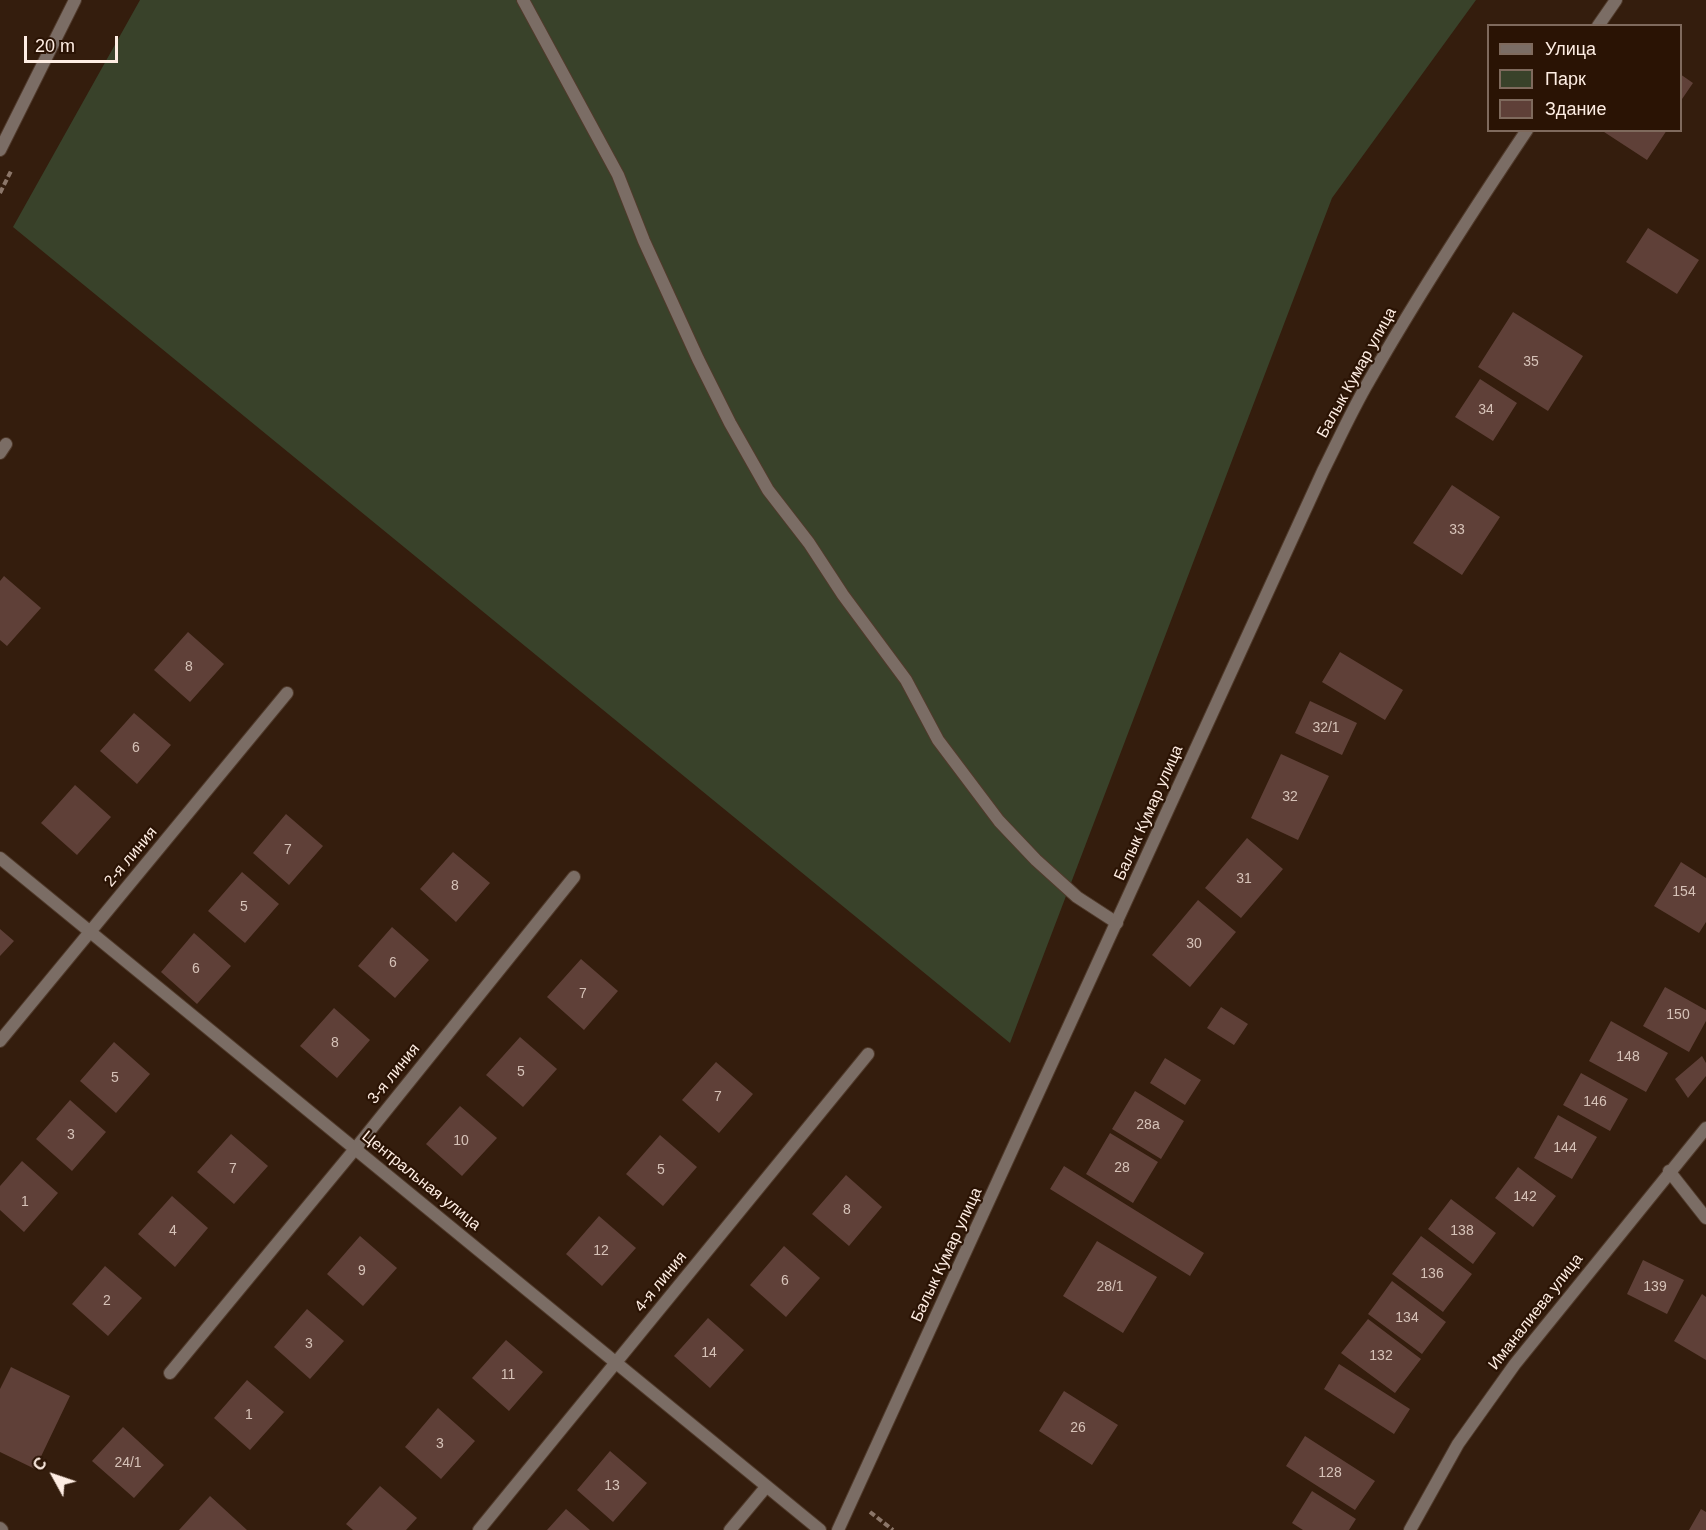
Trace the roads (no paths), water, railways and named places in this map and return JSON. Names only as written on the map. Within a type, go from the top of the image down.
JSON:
[{"type":"street","points":[[0,150],[75,0]]},
{"type":"street","points":[[523,0],[618,174],[644,241],[698,359],[730,423],[768,490],[810,543],[843,595],[900,672],[938,740],[999,821],[1036,860],[1077,897],[1117,923]]},
{"type":"street","points":[[1599,24],[1616,0]]},
{"type":"street","name":"Балык Кумар улица","points":[[838,1530],[854,1500],[1323,471],[1363,393],[1413,306],[1526,132]]},
{"type":"street","name":"2-я линия","points":[[0,1041],[287,693]]},
{"type":"street","name":"Центральная улица","points":[[0,858],[820,1530]]},
{"type":"street","name":"3-я линия","points":[[170,1373],[355,1149],[574,877]]},
{"type":"street","name":"4-я линия","points":[[478,1530],[868,1054]]},
{"type":"street","name":"Иманалиева улица","points":[[1410,1530],[1458,1444],[1515,1364],[1706,1128]]},
{"type":"street","points":[[1669,1171],[1706,1218]]},
{"type":"street","points":[[730,1530],[766,1487]]}]
